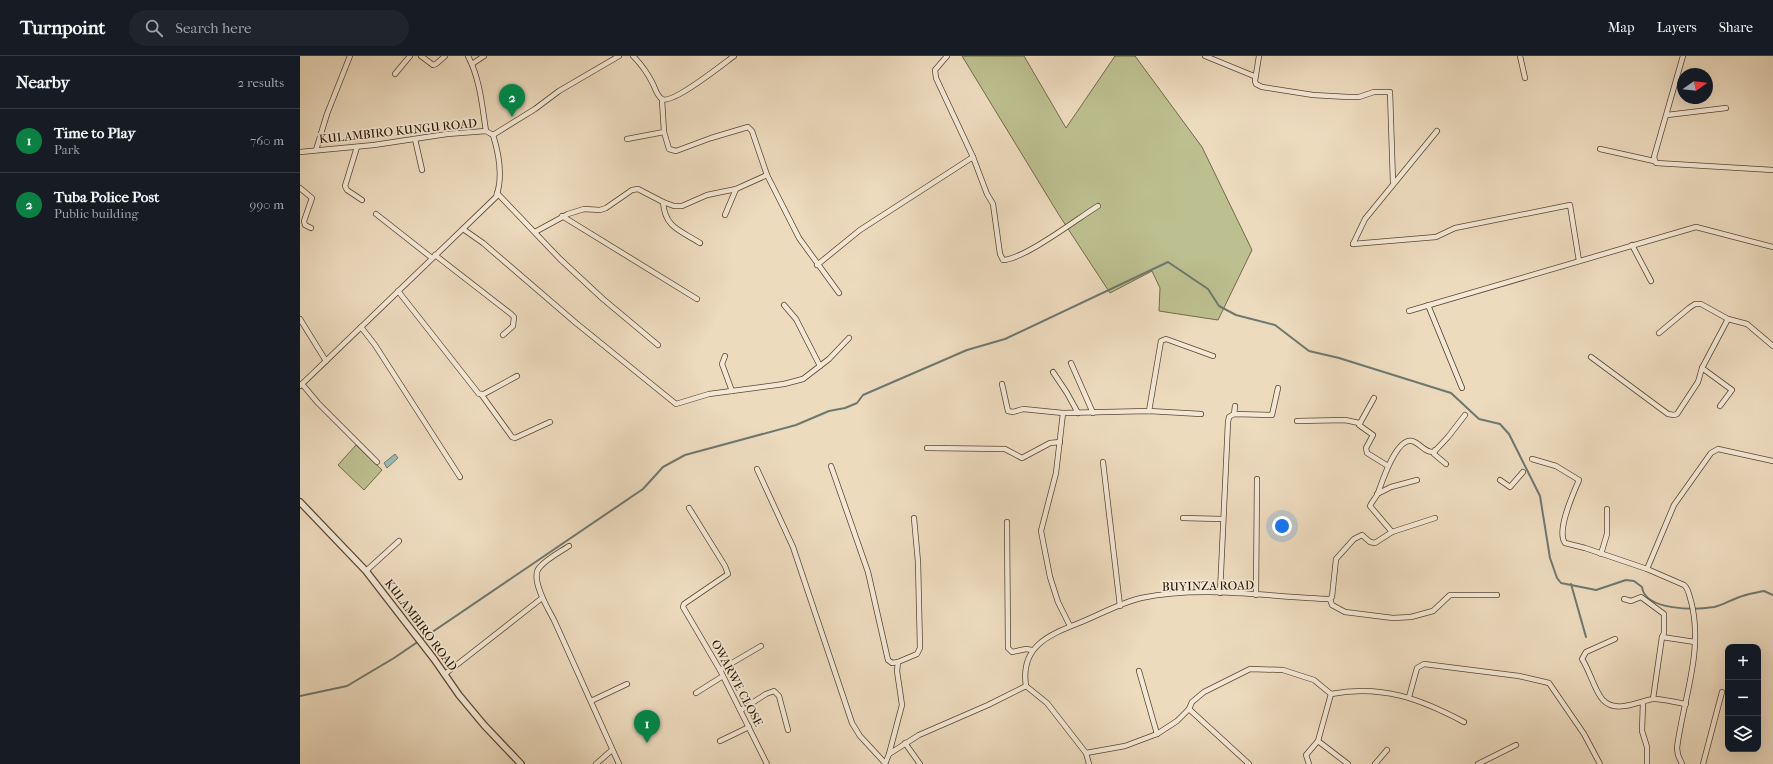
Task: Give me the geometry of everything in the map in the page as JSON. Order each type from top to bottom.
[{"type":"street","points":[[316,150],[327,114],[350,56]]},
{"type":"street","points":[[395,74],[410,56]]},
{"type":"street","points":[[421,56],[433,65],[445,56]]},
{"type":"street","points":[[468,56],[479,86],[486,131]]},
{"type":"street","points":[[472,64],[484,56]]},
{"type":"street","name":"KULAMBIRO KUNGU ROAD","points":[[300,152],[357,147],[447,134],[486,131],[493,135],[535,109],[558,91],[619,56]]},
{"type":"street","points":[[633,56],[662,100],[664,132],[669,149],[676,151],[711,138],[748,128],[752,131],[767,175],[799,238],[817,265],[839,293]]},
{"type":"street","points":[[662,100],[668,101],[681,94],[734,56]]},
{"type":"street","points":[[947,56],[935,70],[936,78],[973,157],[987,194],[993,204],[1000,254],[1003,260],[1010,259],[1036,246],[1098,206]]},
{"type":"street","points":[[1205,56],[1254,76]]},
{"type":"street","points":[[1259,56],[1254,76],[1256,84],[1262,87],[1313,95],[1355,98],[1374,92],[1390,92],[1393,183]]},
{"type":"street","points":[[1520,56],[1526,78]]},
{"type":"street","points":[[1654,161],[1683,56]]},
{"type":"street","points":[[1667,115],[1726,108]]},
{"type":"street","points":[[1437,131],[1365,219],[1353,244],[1436,237],[1456,228],[1570,205],[1579,261]]},
{"type":"street","points":[[627,139],[664,132]]},
{"type":"street","points":[[377,462],[301,385],[492,202],[498,193],[500,184],[499,168],[493,135]]},
{"type":"street","points":[[415,139],[422,170]]},
{"type":"street","points":[[357,147],[345,186],[346,190],[362,200]]},
{"type":"street","points":[[1600,149],[1654,161],[1659,164],[1773,170]]},
{"type":"street","points":[[817,265],[860,230],[973,157]]},
{"type":"street","points":[[535,232],[562,216],[584,209],[600,210],[606,208],[614,204],[629,191],[635,189],[647,192],[663,202],[674,206],[682,206],[707,195],[736,188],[767,175]]},
{"type":"street","points":[[300,188],[312,198],[304,221],[305,225],[311,228]]},
{"type":"street","points":[[725,215],[736,188]]},
{"type":"street","points":[[498,193],[560,259],[603,299],[658,345]]},
{"type":"street","points":[[663,202],[664,213],[668,222],[700,243]]},
{"type":"street","points":[[376,214],[511,314],[514,317],[513,326],[503,335]]},
{"type":"street","points":[[562,216],[697,299]]},
{"type":"street","points":[[1409,311],[1696,227],[1773,247]]},
{"type":"street","points":[[463,229],[483,243],[576,323],[673,403],[682,403],[709,394],[793,383],[803,379],[820,366],[849,338]]},
{"type":"street","points":[[1632,245],[1651,281]]},
{"type":"street","points":[[398,291],[476,391],[481,394],[512,437],[515,438],[550,422]]},
{"type":"street","points":[[1659,333],[1695,304],[1701,304],[1709,307],[1728,319],[1747,324],[1773,346]]},
{"type":"street","points":[[784,305],[796,319],[820,366]]},
{"type":"street","points":[[1428,305],[1462,388]]},
{"type":"street","points":[[300,319],[326,361]]},
{"type":"street","points":[[1591,357],[1668,414],[1674,415],[1681,409],[1698,382],[1702,368],[1728,319]]},
{"type":"street","points":[[361,327],[375,345],[460,477]]},
{"type":"street","points":[[1149,411],[1161,341],[1166,339],[1213,356]]},
{"type":"street","points":[[725,356],[722,364],[732,391]]},
{"type":"street","points":[[1071,363],[1093,413]]},
{"type":"street","points":[[1702,368],[1732,390],[1720,406]]},
{"type":"street","points":[[1053,372],[1074,404],[1078,413]]},
{"type":"street","points":[[481,394],[517,376]]},
{"type":"street","points":[[1002,384],[1008,411],[1013,412],[1023,409],[1063,413],[1149,411],[1201,414]]},
{"type":"street","points":[[1220,593],[1222,519],[1227,426],[1229,417],[1234,414],[1272,415],[1278,388]]},
{"type":"street","points":[[1359,423],[1374,398]]},
{"type":"street","points":[[1071,413],[1074,404]]},
{"type":"street","points":[[1234,414],[1235,406]]},
{"type":"street","points":[[1063,413],[1054,484],[1040,531],[1050,577],[1058,602],[1070,626]]},
{"type":"street","points":[[1446,464],[1434,454],[1465,415]]},
{"type":"street","points":[[1297,420],[1345,420],[1359,423],[1360,427],[1373,435],[1366,448],[1366,452],[1388,466]]},
{"type":"street","points":[[927,448],[1005,449],[1022,458],[1050,443],[1060,442]]},
{"type":"street","points":[[1392,532],[1370,507],[1370,504],[1377,494],[1388,466],[1402,446],[1408,442],[1413,442],[1430,452],[1436,450]]},
{"type":"street","points":[[1647,569],[1674,505],[1711,453],[1718,449],[1773,461]]},
{"type":"street","points":[[1532,459],[1556,466],[1579,480],[1567,507],[1563,540],[1565,544],[1647,569],[1686,586],[1693,608],[1695,642],[1686,704],[1677,748],[1682,764]]},
{"type":"street","points":[[1103,462],[1120,606]]},
{"type":"street","points":[[831,466],[868,572],[888,660],[892,663],[917,654],[920,648],[918,562],[914,518]]},
{"type":"street","points":[[757,469],[793,547],[852,723],[860,736],[885,763],[889,754],[903,702],[898,672],[898,662]]},
{"type":"street","points":[[1500,480],[1510,487],[1522,472]]},
{"type":"street","points":[[1256,595],[1257,479]]},
{"type":"street","points":[[1377,494],[1391,487],[1417,480]]},
{"type":"street","name":"KULAMBIRO ROAD","points":[[300,502],[366,571],[445,674],[459,695],[484,725],[521,764]]},
{"type":"street","name":"OWARWE CLOSE","points":[[689,508],[728,572],[726,575],[684,604],[683,607],[720,670],[767,764]]},
{"type":"street","points":[[1601,554],[1607,534],[1607,510]]},
{"type":"street","points":[[1183,518],[1222,519]]},
{"type":"street","points":[[1435,518],[1392,532],[1375,544],[1370,542],[1362,535],[1358,535],[1337,557],[1332,597],[1330,599],[1332,605],[1345,612],[1394,618],[1427,614],[1436,608],[1448,596],[1497,595]]},
{"type":"street","points":[[1007,522],[1008,648],[1012,652],[1026,649],[1032,650],[1026,660],[1026,686],[1047,703],[1086,753],[1086,763]]},
{"type":"street","points":[[366,571],[399,541]]},
{"type":"street","points":[[569,546],[542,564],[537,569],[536,577],[542,598],[554,620],[619,764]]},
{"type":"street","name":"BUYINZA ROAD","points":[[1032,650],[1051,636],[1070,626],[1146,597],[1187,593],[1220,593],[1330,599]]},
{"type":"street","points":[[1624,599],[1629,601],[1641,597],[1663,612],[1665,620],[1664,633],[1662,637],[1653,699]]},
{"type":"street","points":[[445,674],[542,598]]},
{"type":"street","points":[[1662,637],[1695,642]]},
{"type":"street","points":[[1615,639],[1586,652],[1582,659],[1604,701],[1614,706],[1653,699],[1686,704]]},
{"type":"street","points":[[720,670],[761,646]]},
{"type":"street","points":[[1409,697],[1417,668],[1424,664],[1519,676],[1549,683],[1584,734],[1600,764]]},
{"type":"street","points":[[1086,753],[1125,746],[1157,734],[1177,721],[1189,708],[1192,702],[1204,692],[1246,670],[1255,668],[1284,670],[1319,683],[1332,694]]},
{"type":"street","points":[[1139,671],[1157,734]]},
{"type":"street","points":[[696,693],[723,676]]},
{"type":"street","points":[[591,701],[627,684]]},
{"type":"street","points":[[889,754],[919,735],[988,705],[1026,686]]},
{"type":"street","points":[[1332,694],[1351,690],[1370,690],[1409,697],[1433,706],[1464,722]]},
{"type":"street","points":[[741,710],[766,694],[774,692],[777,693],[788,730]]},
{"type":"street","points":[[1703,764],[1722,692]]},
{"type":"street","points":[[1309,764],[1306,755],[1318,741],[1332,694]]},
{"type":"street","points":[[1643,702],[1642,731],[1647,747],[1647,764]]},
{"type":"street","points":[[1189,708],[1248,764]]},
{"type":"street","points":[[720,741],[749,727]]},
{"type":"street","points":[[1318,741],[1348,764]]},
{"type":"street","points":[[905,743],[920,764]]},
{"type":"street","points":[[1478,764],[1516,745]]},
{"type":"street","points":[[596,764],[612,750]]},
{"type":"street","points":[[1375,764],[1387,750]]},
{"type":"green space","points":[[962,56],[1024,56],[1066,128],[1115,56],[1135,56],[1202,147],[1252,250],[1218,320],[1159,311],[1160,288],[1152,271],[1110,293],[1059,215]]},
{"type":"green space","points":[[356,445],[382,470],[364,490],[338,465]]},
{"type":"water","points":[[395,454],[398,458],[387,468],[384,463]]},
{"type":"waterway","points":[[300,696],[347,686],[394,658],[643,489],[663,467],[685,455],[796,425],[829,411],[845,408],[857,403],[863,395],[967,350],[1005,339],[1168,262],[1208,289],[1219,306],[1236,315],[1275,325],[1309,351],[1339,358],[1451,393],[1479,419],[1500,424],[1509,434],[1540,496],[1550,558],[1557,578],[1561,583],[1596,590],[1626,580],[1634,581],[1642,587],[1645,595],[1652,601],[1661,605],[1696,609],[1714,607],[1743,596],[1764,591],[1773,595]]},
{"type":"waterway","points":[[1571,584],[1586,637]]},
{"type":"place","name":"Tuba Police Post","points":[[512,117]]},
{"type":"place","name":"Time to Play","points":[[647,743]]}]
